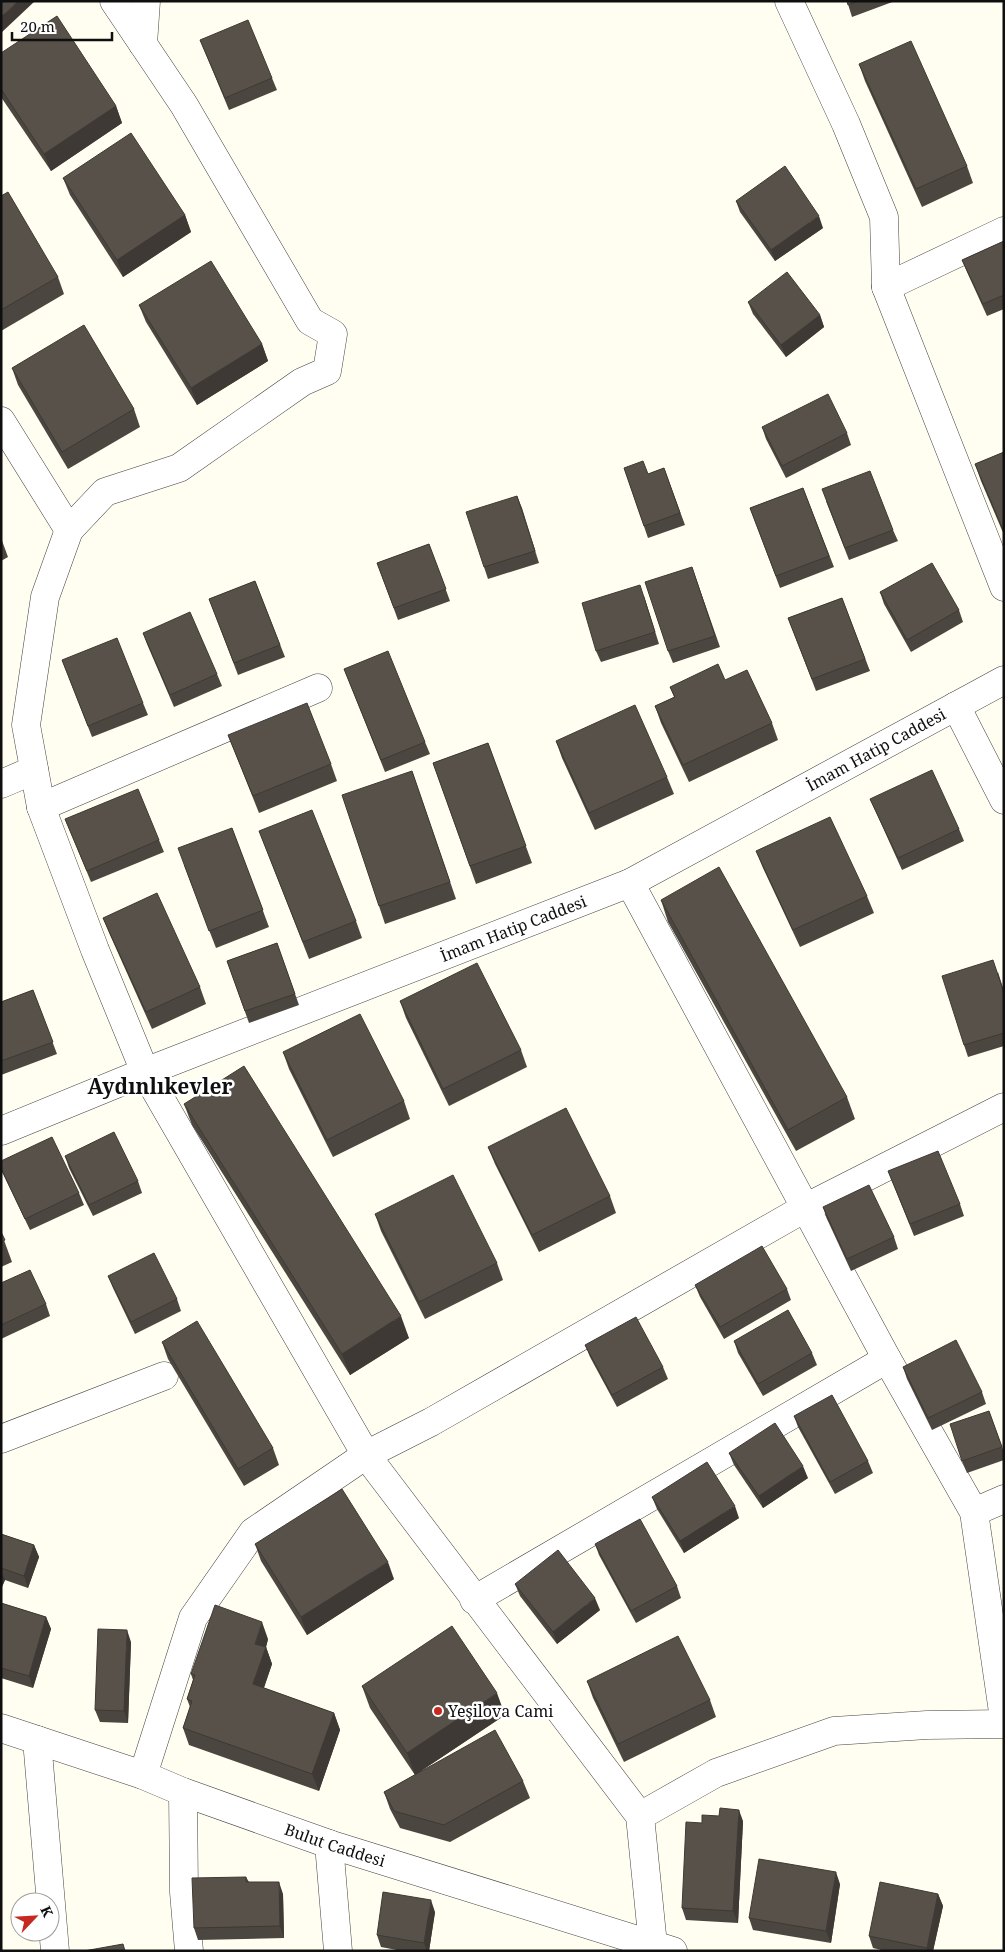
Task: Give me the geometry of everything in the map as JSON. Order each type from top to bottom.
[{"type":"street","points":[[114,1],[184,105],[310,321],[333,334],[327,371],[302,382],[179,468],[105,492],[69,530],[45,597],[26,725],[40,807],[95,950],[145,1072],[366,1455],[474,1600],[640,1816],[663,1948]]},
{"type":"street","points":[[143,44],[146,1]]},
{"type":"street","points":[[789,1],[846,124],[884,217],[886,287],[1004,587]]},
{"type":"street","points":[[886,287],[1004,231]]},
{"type":"street","points":[[1,421],[69,530]]},
{"type":"street","name":"İmam Hatip Caddesi","points":[[1,1131],[145,1072],[630,883],[1004,680]]},
{"type":"street","points":[[40,807],[318,688]]},
{"type":"street","points":[[956,706],[1004,800]]},
{"type":"street","points":[[1,784],[34,770]]},
{"type":"street","points":[[630,883],[887,1359],[974,1512],[1004,1719]]},
{"type":"street","points":[[142,1775],[193,1618],[253,1532],[366,1455],[431,1422],[805,1208],[1004,1107]]},
{"type":"street","points":[[474,1600],[887,1359]]},
{"type":"street","points":[[1,1439],[164,1376]]},
{"type":"street","points":[[974,1512],[1004,1499]]},
{"type":"street","points":[[640,1816],[716,1773],[834,1731],[927,1725],[1004,1724]]},
{"type":"street","name":"Bulut Caddesi","points":[[1,1728],[142,1775],[183,1792],[329,1844],[663,1948]]},
{"type":"street","points":[[37,1740],[55,1951]]},
{"type":"street","points":[[183,1792],[184,1892],[189,1951]]},
{"type":"street","points":[[329,1844],[338,1951]]},
{"type":"building","points":[[1,1],[18,1],[1,17]]},
{"type":"building","points":[[847,1],[858,1],[848,5]]},
{"type":"building","points":[[57,16],[116,106],[44,154],[1,89],[1,53]]},
{"type":"building","points":[[248,20],[272,78],[225,98],[200,40]]},
{"type":"building","points":[[911,41],[967,166],[916,189],[859,64]]},
{"type":"building","points":[[131,133],[185,215],[117,260],[63,178]]},
{"type":"building","points":[[785,166],[819,216],[771,250],[736,201]]},
{"type":"building","points":[[8,192],[58,277],[1,310],[1,196]]},
{"type":"building","points":[[1004,241],[1004,295],[983,304],[962,260]]},
{"type":"building","points":[[211,261],[262,344],[191,388],[139,305]]},
{"type":"building","points":[[787,272],[820,315],[781,345],[748,302]]},
{"type":"building","points":[[84,325],[134,409],[62,452],[12,368]]},
{"type":"building","points":[[828,394],[847,433],[782,466],[762,427]]},
{"type":"building","points":[[1004,452],[1004,532],[975,464]]},
{"type":"building","points":[[643,461],[648,474],[664,468],[680,513],[644,526],[624,468]]},
{"type":"building","points":[[870,471],[893,530],[845,548],[822,489]]},
{"type":"building","points":[[803,488],[829,556],[776,576],[750,508]]},
{"type":"building","points":[[517,496],[535,551],[484,567],[466,512]]},
{"type":"building","points":[[429,544],[446,589],[394,608],[377,563]]},
{"type":"building","points":[[932,563],[959,610],[907,640],[880,592]]},
{"type":"building","points":[[692,567],[715,636],[668,651],[645,582]]},
{"type":"building","points":[[255,581],[280,645],[234,663],[209,599]]},
{"type":"building","points":[[640,585],[655,632],[596,651],[582,603]]},
{"type":"building","points":[[842,598],[865,659],[812,679],[788,618]]},
{"type":"building","points":[[190,612],[217,674],[170,695],[143,633]]},
{"type":"building","points":[[117,638],[143,703],[88,726],[62,660]]},
{"type":"building","points":[[388,651],[425,742],[381,760],[344,669]]},
{"type":"building","points":[[718,664],[725,680],[747,670],[772,723],[683,765],[655,706],[675,697],[670,687]]},
{"type":"building","points":[[307,703],[331,764],[253,796],[228,735]]},
{"type":"building","points":[[635,705],[667,777],[589,813],[556,741]]},
{"type":"building","points":[[488,743],[526,846],[470,866],[433,763]]},
{"type":"building","points":[[932,770],[959,829],[898,858],[870,799]]},
{"type":"building","points":[[412,771],[450,882],[379,906],[342,795]]},
{"type":"building","points":[[138,789],[159,840],[87,871],[65,819]]},
{"type":"building","points":[[312,810],[356,921],[303,942],[259,831]]},
{"type":"building","points":[[830,817],[867,896],[793,930],[756,851]]},
{"type":"building","points":[[232,828],[263,910],[209,931],[178,848]]},
{"type":"building","points":[[719,867],[847,1097],[788,1130],[661,900]]},
{"type":"building","points":[[157,893],[200,987],[146,1012],[103,918]]},
{"type":"building","points":[[277,943],[295,994],[245,1011],[227,961]]},
{"type":"building","points":[[993,960],[1004,993],[1004,1033],[964,1045],[942,976]]},
{"type":"building","points":[[477,963],[521,1050],[443,1089],[400,1001]]},
{"type":"building","points":[[33,990],[53,1042],[1,1061],[1,1002]]},
{"type":"building","points":[[360,1014],[404,1101],[327,1140],[283,1052]]},
{"type":"building","points":[[244,1066],[401,1316],[342,1354],[184,1104]]},
{"type":"building","points":[[566,1108],[610,1196],[532,1235],[488,1147]]},
{"type":"building","points":[[114,1132],[138,1181],[89,1205],[65,1156]]},
{"type":"building","points":[[52,1137],[79,1193],[25,1219],[1,1168],[1,1161]]},
{"type":"building","points":[[938,1151],[960,1204],[910,1224],[888,1171]]},
{"type":"building","points":[[453,1175],[497,1263],[419,1302],[375,1214]]},
{"type":"building","points":[[869,1185],[894,1237],[847,1259],[823,1207]]},
{"type":"building","points":[[1,1232],[5,1240],[1,1242]]},
{"type":"building","points":[[762,1246],[787,1289],[720,1327],[695,1285]]},
{"type":"building","points":[[154,1253],[177,1299],[131,1322],[108,1276]]},
{"type":"building","points":[[30,1270],[46,1304],[1,1325],[1,1283]]},
{"type":"building","points":[[788,1310],[812,1353],[758,1384],[734,1341]]},
{"type":"building","points":[[636,1317],[663,1367],[612,1395],[585,1345]]},
{"type":"building","points":[[197,1321],[273,1448],[238,1469],[162,1342]]},
{"type":"building","points":[[956,1340],[982,1392],[928,1418],[903,1367]]},
{"type":"building","points":[[832,1395],[868,1461],[830,1482],[794,1416]]},
{"type":"building","points":[[989,1411],[1002,1447],[962,1461],[950,1424]]},
{"type":"building","points":[[775,1423],[803,1466],[759,1496],[729,1453]]},
{"type":"building","points":[[707,1462],[735,1506],[680,1541],[652,1497]]},
{"type":"building","points":[[342,1489],[388,1562],[301,1617],[255,1544]]},
{"type":"building","points":[[640,1519],[677,1586],[631,1611],[595,1544]]},
{"type":"building","points":[[1,1534],[34,1545],[24,1576],[1,1568]]},
{"type":"building","points":[[558,1550],[595,1598],[553,1632],[515,1584]]},
{"type":"building","points":[[1,1603],[46,1617],[29,1676],[1,1668]]},
{"type":"building","points":[[215,1605],[262,1622],[255,1644],[266,1647],[253,1684],[334,1713],[312,1774],[183,1728],[192,1701],[187,1699],[195,1675],[191,1674]]},
{"type":"building","name":"Yeşilova Cami","points":[[452,1626],[497,1693],[407,1753],[362,1686]]},
{"type":"building","points":[[98,1629],[127,1630],[124,1711],[95,1710]]},
{"type":"building","points":[[678,1636],[710,1700],[618,1744],[587,1681]]},
{"type":"building","points":[[495,1730],[523,1781],[444,1825],[394,1811],[384,1792]]},
{"type":"building","points":[[720,1808],[739,1810],[733,1911],[682,1908],[686,1822],[702,1823],[702,1815],[719,1816]]},
{"type":"building","points":[[759,1859],[836,1872],[826,1931],[749,1918]]},
{"type":"building","points":[[246,1877],[246,1882],[279,1882],[280,1926],[194,1928],[192,1878]]},
{"type":"building","points":[[880,1882],[938,1894],[927,1948],[869,1936]]},
{"type":"building","points":[[383,1892],[431,1900],[424,1943],[377,1935]]},
{"type":"building","points":[[123,1944],[125,1951],[84,1951]]},
{"type":"place","name":"Yeşilova Cami","points":[[438,1711]]},
{"type":"district","name":"Aydınlıkevler","points":[[160,1087]]}]
